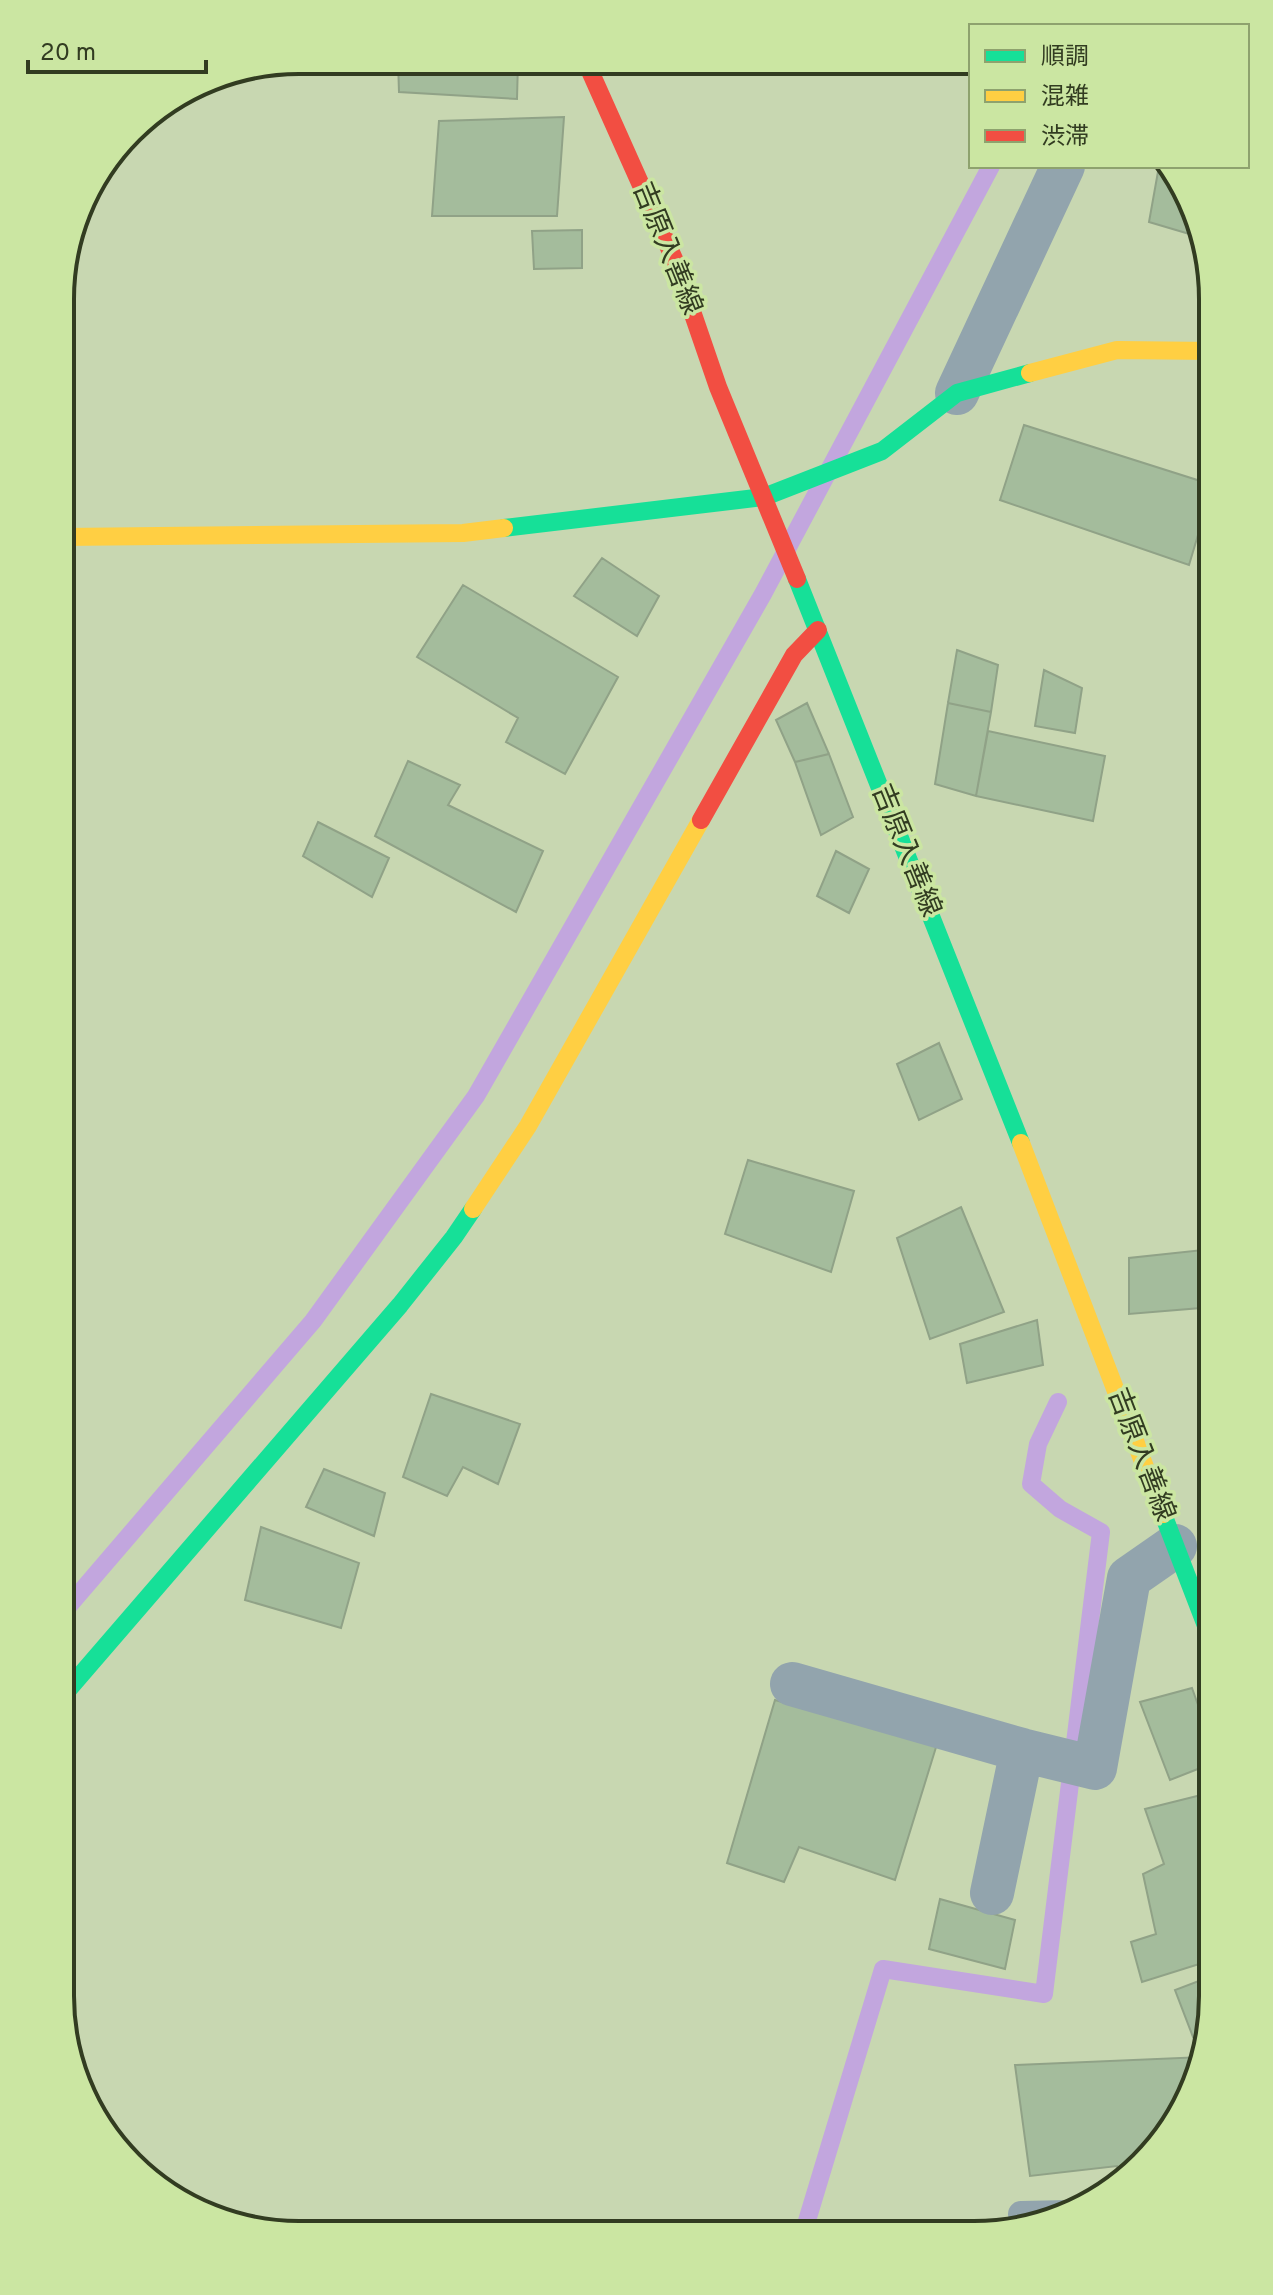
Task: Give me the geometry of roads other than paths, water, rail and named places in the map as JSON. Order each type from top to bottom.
[{"type":"street","name":"吉原入善線","points":[[591,74],[674,259],[718,387],[998,1083],[1199,1608]]},
{"type":"street","points":[[957,393],[1062,168]]},
{"type":"street","points":[[74,537],[463,533],[764,497],[882,451],[957,393],[1117,350],[1199,351]]},
{"type":"street","points":[[74,1683],[369,1342],[454,1237],[528,1126],[794,655],[818,630]]},
{"type":"street","points":[[792,1684],[1095,1768],[1129,1578],[1175,1546]]},
{"type":"street","points":[[992,1893],[1022,1750]]},
{"type":"lane","points":[[1021,2214],[1028,2214]]},
{"type":"waterway","points":[[74,1600],[313,1321],[476,1096],[763,594],[990,168]]},
{"type":"waterway","points":[[807,2221],[883,1969],[1044,1994],[1101,1532],[1060,1509],[1031,1484],[1038,1444],[1058,1402]]}]
